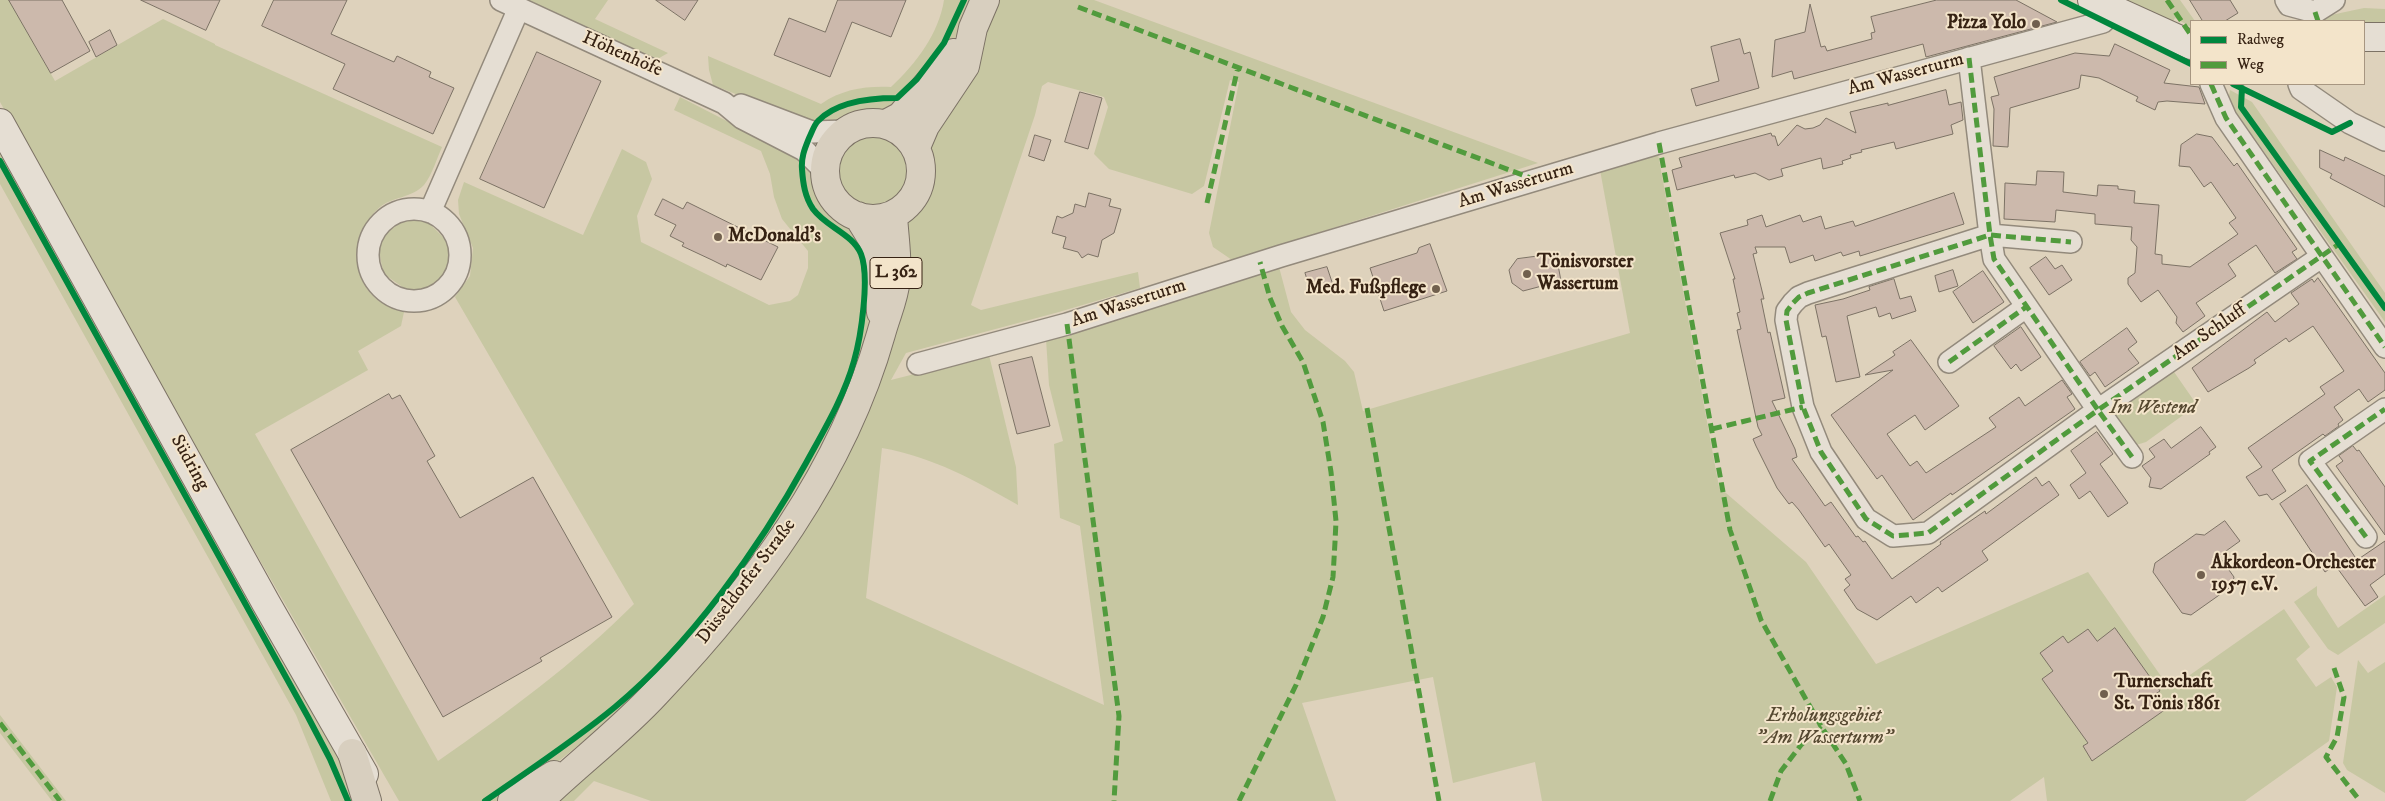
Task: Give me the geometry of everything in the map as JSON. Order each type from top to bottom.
[{"type":"main road","points":[[916,147],[925,126],[965,66],[973,28],[985,0]]},
{"type":"main road","points":[[2103,5],[2190,45]]},
{"type":"main road","points":[[886,124],[901,116],[943,69],[973,28]]},
{"type":"main road","points":[[2365,37],[2385,37]]},
{"type":"main road","name":"Südring","points":[[0,122],[380,801]]},
{"type":"main road","points":[[866,123],[886,124],[908,137],[916,147],[921,162],[921,178],[916,193],[906,206],[893,215],[882,218],[858,216],[845,210],[834,199],[827,185],[825,171],[831,148],[835,141],[846,131],[866,123]]},
{"type":"main road","name":"Düsseldorfer Straße","points":[[539,801],[656,694],[726,616],[780,543],[826,466],[853,412],[872,364],[882,329],[892,307],[896,278],[893,215]]},
{"type":"main road","name":"Düsseldorfer Straße","points":[[858,216],[874,242],[882,329]]},
{"type":"main road","name":"Düsseldorfer Straße","points":[[512,801],[593,751]]},
{"type":"main road","points":[[352,753],[367,801]]},
{"type":"street","points":[[2286,0],[2289,5],[2315,12],[2334,0]]},
{"type":"street","name":"Höhenhöfe","points":[[430,212],[510,4],[724,103],[742,118],[804,150],[825,171]]},
{"type":"street","name":"Am Wasserturm","points":[[918,364],[1067,324],[1281,256],[1659,143],[2103,22],[2103,5]]},
{"type":"street","points":[[1969,58],[1994,259],[2132,457]]},
{"type":"street","points":[[2212,85],[2226,118],[2385,347]]},
{"type":"street","points":[[2299,85],[2301,90],[2350,123],[2385,140]]},
{"type":"street","name":"Höhenhöfe","points":[[724,103],[747,106],[812,132],[846,131]]},
{"type":"street","points":[[415,209],[430,212],[443,219],[453,231],[459,245],[460,261],[455,275],[446,288],[434,296],[419,301],[404,300],[390,294],[379,284],[371,272],[368,257],[373,235],[387,218],[400,211],[415,209]]},
{"type":"street","points":[[2070,242],[1990,236],[1808,292],[1799,296],[1787,311],[1786,331],[1804,407],[1820,452],[1866,519],[1893,536],[1928,533],[2098,410]]},
{"type":"street","name":"Am Schluff","points":[[2098,410],[2321,257]]},
{"type":"street","points":[[1949,362],[2026,307]]},
{"type":"street","points":[[2366,537],[2310,461],[2385,409]]},
{"type":"green space","points":[[0,0],[9,0],[55,81],[163,19],[215,45],[442,147],[424,185],[414,193],[390,201],[380,207],[370,217],[363,229],[359,242],[357,256],[363,283],[371,294],[382,303],[404,312],[401,326],[358,351],[368,370],[255,434],[438,761],[489,725],[564,667],[634,604],[455,297],[470,276],[473,248],[459,214],[458,200],[464,182],[583,235],[622,149],[646,162],[652,179],[637,216],[641,242],[769,305],[790,301],[798,295],[808,268],[808,251],[782,219],[774,197],[770,174],[761,151],[674,110],[680,97],[799,158],[798,162],[807,161],[824,200],[833,210],[859,230],[871,304],[869,330],[850,394],[810,470],[740,586],[624,709],[550,768],[501,801],[399,801],[206,467],[0,102]]},
{"type":"green space","points":[[522,0],[608,0],[595,19],[668,53],[654,61]]},
{"type":"green space","points":[[944,0],[972,0],[959,32],[924,84],[881,115],[854,116],[841,123],[806,122],[713,85],[708,56],[821,104],[838,95],[854,90],[872,87],[891,87],[909,68],[932,36]]},
{"type":"green space","name":"Erholungsgebiet \"Am Wasserturm\"","points":[[998,0],[1094,0],[1538,163],[1232,260],[1213,247],[1209,233],[1239,82],[1230,80],[1204,186],[1192,194],[1109,169],[1094,154],[1108,107],[1104,97],[1048,82],[1042,86],[1035,115],[971,305],[981,310],[1138,272],[1140,288],[906,353],[891,380],[989,355],[1016,467],[1018,505],[969,478],[936,463],[882,448],[866,598],[1104,705],[1080,526],[1060,518],[1054,444],[1063,441],[1049,385],[1046,339],[1279,267],[1291,312],[1305,330],[1345,361],[1354,372],[1363,411],[1630,333],[1600,170],[1658,154],[1719,487],[1806,562],[1876,664],[2088,572],[2170,689],[2284,609],[2310,647],[2296,659],[2316,687],[2331,677],[2337,687],[2329,741],[2245,801],[2047,801],[2044,777],[2010,801],[1542,801],[1535,762],[1453,783],[1433,677],[1302,703],[1336,801],[651,801],[594,781],[574,801],[553,801],[802,534],[902,225],[926,182],[928,173],[925,149],[984,38]]},
{"type":"green space","points":[[2109,0],[2180,0],[2194,20],[2190,20],[2190,26],[2175,18],[2172,23]]},
{"type":"green space","points":[[2364,8],[2385,9],[2385,26],[2365,28],[2365,20],[2322,20],[2331,15]]},
{"type":"green space","points":[[2230,90],[2252,102],[2385,293],[2385,322],[2228,101]]},
{"type":"green space","points":[[872,133],[886,136],[898,144],[906,156],[909,170],[906,184],[898,196],[886,204],[872,207],[858,204],[846,196],[838,184],[835,170],[838,156],[846,144],[858,136]]},
{"type":"green space","points":[[0,143],[329,738],[357,801],[331,801],[296,715],[0,184]]},
{"type":"green space","points":[[403,220],[427,221],[448,242],[449,266],[434,286],[408,291],[384,274],[380,255],[381,242],[388,232]]},
{"type":"green space","name":"Im Westend","points":[[2172,369],[2197,405],[2146,442],[2136,445],[2114,415],[2119,406]]},
{"type":"green space","points":[[2317,586],[2317,595],[2338,628],[2385,595],[2385,623],[2338,655],[2328,649],[2294,602]]},
{"type":"green space","points":[[2358,660],[2368,673],[2385,662],[2385,793],[2347,770],[2343,763]]},
{"type":"green space","points":[[0,715],[66,801],[52,801],[0,733]]},
{"type":"building","points":[[9,0],[62,0],[90,51],[51,73]]},
{"type":"building","points":[[141,0],[220,0],[206,30]]},
{"type":"building","points":[[274,0],[347,0],[331,34],[394,62],[397,56],[431,72],[429,77],[454,88],[433,134],[333,89],[345,64],[262,26]]},
{"type":"building","points":[[656,0],[698,0],[685,20]]},
{"type":"building","points":[[838,0],[906,0],[891,37],[852,22],[830,77],[774,55],[789,18],[825,32]]},
{"type":"building","points":[[1937,0],[2016,0],[2057,22],[1926,57],[1923,44],[1794,79],[1792,71],[1772,77],[1775,40],[1805,32],[1810,4],[1821,47],[1825,46],[1827,51],[1872,39],[1871,33],[1875,32],[1871,17]]},
{"type":"building","points":[[2190,0],[2230,0],[2238,13],[2227,20],[2202,20]]},
{"type":"building","points":[[110,30],[117,45],[96,57],[89,42]]},
{"type":"building","points":[[1740,39],[1744,54],[1750,52],[1759,88],[1696,106],[1691,89],[1719,81],[1711,47]]},
{"type":"building","points":[[2115,44],[2170,70],[2164,83],[2199,87],[2205,104],[2158,102],[2155,110],[2136,101],[2138,97],[2099,78],[2081,75],[2079,88],[2010,108],[2008,147],[1993,146],[1994,109],[1991,97],[1999,95],[1994,77],[2075,53],[2109,56]]},
{"type":"building","points":[[537,52],[601,81],[544,208],[480,179]]},
{"type":"building","points":[[1946,90],[1949,105],[1961,102],[1963,120],[1951,125],[1953,134],[1896,149],[1894,142],[1861,150],[1862,152],[1850,155],[1851,158],[1842,161],[1843,164],[1823,169],[1821,158],[1781,169],[1783,176],[1769,180],[1755,173],[1735,178],[1734,175],[1677,190],[1672,170],[1682,167],[1679,158],[1771,133],[1772,136],[1775,136],[1778,146],[1797,125],[1805,129],[1813,128],[1820,125],[1826,118],[1856,133],[1850,112],[1888,103],[1888,105]]},
{"type":"building","points":[[1080,92],[1102,98],[1088,149],[1065,142]]},
{"type":"building","points":[[2197,134],[2212,137],[2234,166],[2237,163],[2297,249],[2292,252],[2297,259],[2275,273],[2256,245],[2228,264],[2236,276],[2196,303],[2205,316],[2183,332],[2176,323],[2177,317],[2158,290],[2141,302],[2128,284],[2128,278],[2135,273],[2137,247],[2131,240],[2132,227],[2095,224],[2095,214],[2056,210],[2055,222],[2004,219],[2005,183],[2036,185],[2037,171],[2064,172],[2063,192],[2097,196],[2098,185],[2118,186],[2118,189],[2135,191],[2134,203],[2159,205],[2155,254],[2162,255],[2162,264],[2190,267],[2238,234],[2229,223],[2236,218],[2211,182],[2204,187],[2190,167],[2179,166],[2181,145]]},
{"type":"building","points":[[1035,135],[1051,140],[1044,161],[1029,156]]},
{"type":"building","points":[[2320,150],[2344,161],[2345,157],[2385,176],[2385,207],[2330,178],[2332,174],[2320,168]]},
{"type":"building","points":[[1089,193],[1111,199],[1109,206],[1121,209],[1114,233],[1102,240],[1098,257],[1088,254],[1082,258],[1078,252],[1063,248],[1066,237],[1052,233],[1057,216],[1062,218],[1073,213],[1075,204],[1085,207]]},
{"type":"building","points":[[1954,193],[1964,224],[1860,256],[1859,251],[1843,256],[1841,252],[1815,261],[1813,255],[1790,263],[1785,247],[1755,247],[1757,253],[1753,254],[1764,299],[1761,299],[1768,333],[1770,332],[1785,398],[1772,401],[1795,449],[1797,457],[1792,459],[1825,506],[1831,502],[1856,537],[1858,536],[1863,542],[1865,541],[1892,579],[1941,544],[1940,542],[1947,537],[1985,511],[1986,514],[2036,477],[2042,486],[2049,481],[2059,495],[1982,551],[1988,560],[1942,592],[1938,587],[1916,603],[1911,596],[1877,620],[1857,609],[1844,590],[1850,585],[1845,579],[1851,575],[1829,544],[1825,547],[1799,510],[1792,502],[1789,504],[1777,488],[1753,439],[1762,435],[1758,427],[1737,330],[1741,329],[1737,313],[1740,312],[1733,279],[1735,279],[1720,233],[1748,225],[1747,220],[1762,215],[1766,227],[1800,215],[1803,222],[1821,216],[1825,229],[1853,221],[1855,226]]},
{"type":"building","points":[[663,199],[683,209],[687,202],[778,247],[761,280],[727,264],[726,267],[682,246],[684,243],[670,236],[676,225],[655,215]]},
{"type":"building","points":[[1430,244],[1447,291],[1384,311],[1370,268],[1417,253],[1419,248]]},
{"type":"building","name":"Tönisvorster Wassertum","points":[[1556,254],[1561,281],[1523,291],[1512,283],[1509,270],[1517,259]]},
{"type":"building","points":[[2046,257],[2055,269],[2062,265],[2072,280],[2049,295],[2030,268]]},
{"type":"building","points":[[1327,267],[1333,285],[1311,292],[1305,273]]},
{"type":"building","points":[[1953,270],[1958,286],[1939,292],[1935,276]]},
{"type":"building","points":[[1983,271],[2004,302],[1973,323],[1953,292]]},
{"type":"building","points":[[2318,278],[2385,373],[2385,390],[2368,402],[2359,389],[2334,407],[2343,420],[2338,424],[2339,426],[2325,436],[2323,434],[2272,470],[2286,491],[2272,500],[2267,494],[2259,496],[2246,477],[2262,467],[2248,448],[2325,394],[2320,387],[2344,371],[2313,326],[2289,342],[2286,338],[2254,360],[2256,363],[2249,368],[2208,392],[2192,368],[2267,312],[2275,322],[2299,304],[2291,293],[2312,279],[2314,282]]},
{"type":"building","points":[[1894,279],[1900,299],[1911,296],[1916,311],[1892,319],[1890,313],[1879,317],[1876,307],[1847,316],[1860,377],[1836,382],[1826,336],[1822,337],[1815,305],[1843,299],[1870,290],[1869,287]]},
{"type":"building","points":[[2021,327],[2041,357],[2021,371],[2016,364],[2011,369],[1994,346]]},
{"type":"building","points":[[2127,328],[2137,342],[2128,349],[2139,363],[2105,387],[2095,372],[2090,376],[2080,362]]},
{"type":"building","points":[[1911,340],[1959,406],[1925,430],[1915,415],[1887,434],[1910,466],[1917,461],[1926,473],[1996,427],[1989,418],[2019,397],[2025,406],[2062,380],[2072,394],[2067,397],[2075,409],[1913,520],[1882,475],[1877,479],[1831,415],[1893,370],[1865,375],[1895,355],[1893,352]]},
{"type":"building","points":[[1032,357],[1050,426],[1017,434],[999,365]]},
{"type":"building","points":[[389,394],[392,399],[400,395],[435,456],[427,461],[460,518],[533,477],[612,617],[540,658],[542,661],[443,717],[291,450]]},
{"type":"building","points":[[2201,427],[2216,447],[2209,452],[2210,454],[2161,489],[2149,487],[2151,478],[2142,466],[2155,457],[2149,449],[2164,439],[2171,448]]},
{"type":"building","points":[[2097,432],[2113,454],[2100,464],[2128,503],[2108,517],[2090,491],[2079,499],[2070,485],[2086,473],[2071,451]]},
{"type":"building","points":[[2353,446],[2357,451],[2359,450],[2385,487],[2385,535],[2336,466],[2343,461],[2339,456]]},
{"type":"building","points":[[2307,485],[2357,560],[2385,541],[2385,574],[2370,585],[2378,597],[2365,606],[2335,565],[2325,572],[2280,504]]},
{"type":"building","points":[[2225,521],[2240,541],[2219,556],[2234,577],[2232,586],[2191,615],[2182,613],[2153,572],[2155,563],[2196,534],[2204,535]]},
{"type":"building","points":[[2115,628],[2160,691],[2154,695],[2166,709],[2092,761],[2083,746],[2088,743],[2042,679],[2053,671],[2040,653],[2063,636],[2068,643],[2088,629],[2097,641]]},
{"type":"marked path","points":[[2167,0],[2190,34]]},
{"type":"marked path","points":[[1078,7],[1536,180]]},
{"type":"marked path","points":[[2315,12],[2318,20]]},
{"type":"marked path","points":[[1969,58],[1990,235],[1994,259],[2098,410],[1928,533],[1893,536],[1866,519],[1821,452],[1803,407],[1786,320],[1787,311],[1799,297],[1808,293],[1990,235],[2071,242]]},
{"type":"marked path","points":[[1207,203],[1238,67]]},
{"type":"marked path","points":[[2211,85],[2226,118],[2385,347]]},
{"type":"marked path","points":[[1659,143],[1730,530],[1761,620],[1821,726],[1846,764],[1860,801]]},
{"type":"marked path","points":[[2132,457],[2098,410],[2339,244]]},
{"type":"marked path","points":[[1239,801],[1296,685],[1323,617],[1333,577],[1336,521],[1323,422],[1303,362],[1282,326],[1270,298],[1260,262]]},
{"type":"marked path","points":[[1949,362],[2026,307]]},
{"type":"marked path","points":[[1067,324],[1119,716],[1114,801]]},
{"type":"marked path","points":[[1712,429],[1803,407]]},
{"type":"marked path","points":[[1367,408],[1439,801]]},
{"type":"marked path","points":[[2366,537],[2310,461],[2385,409]]},
{"type":"marked path","points":[[2334,668],[2344,697],[2337,737],[2326,757],[2360,801]]},
{"type":"marked path","points":[[0,723],[60,801]]},
{"type":"marked path","points":[[1770,801],[1781,771],[1801,745],[1821,726]]},
{"type":"cycle path","points":[[485,801],[551,756],[615,707],[670,655],[721,594],[788,495],[833,413],[850,374],[859,337],[865,292],[864,264],[857,247],[846,236],[818,215],[808,200],[802,169],[805,149],[817,123],[826,114],[835,109],[866,100],[897,98],[917,79],[944,43],[964,0]]},
{"type":"cycle path","points":[[2061,0],[2190,64]]},
{"type":"cycle path","points":[[2235,85],[2332,132],[2350,123]]},
{"type":"cycle path","points":[[2242,88],[2241,107],[2385,308]]},
{"type":"cycle path","points":[[0,161],[308,717],[330,759],[348,801]]},
{"type":"place","name":"Pizza Yolo","points":[[2036,24]]},
{"type":"place","name":"McDonald's","points":[[718,237]]},
{"type":"place","name":"Tönisvorster Wassertum","points":[[1527,274]]},
{"type":"place","name":"Med. Fußpflege","points":[[1436,289]]},
{"type":"place","name":"Akkordeon-Orchester 1957 e.V.","points":[[2201,575]]},
{"type":"place","name":"Turnerschaft St. Tönis 1861","points":[[2104,694]]}]
